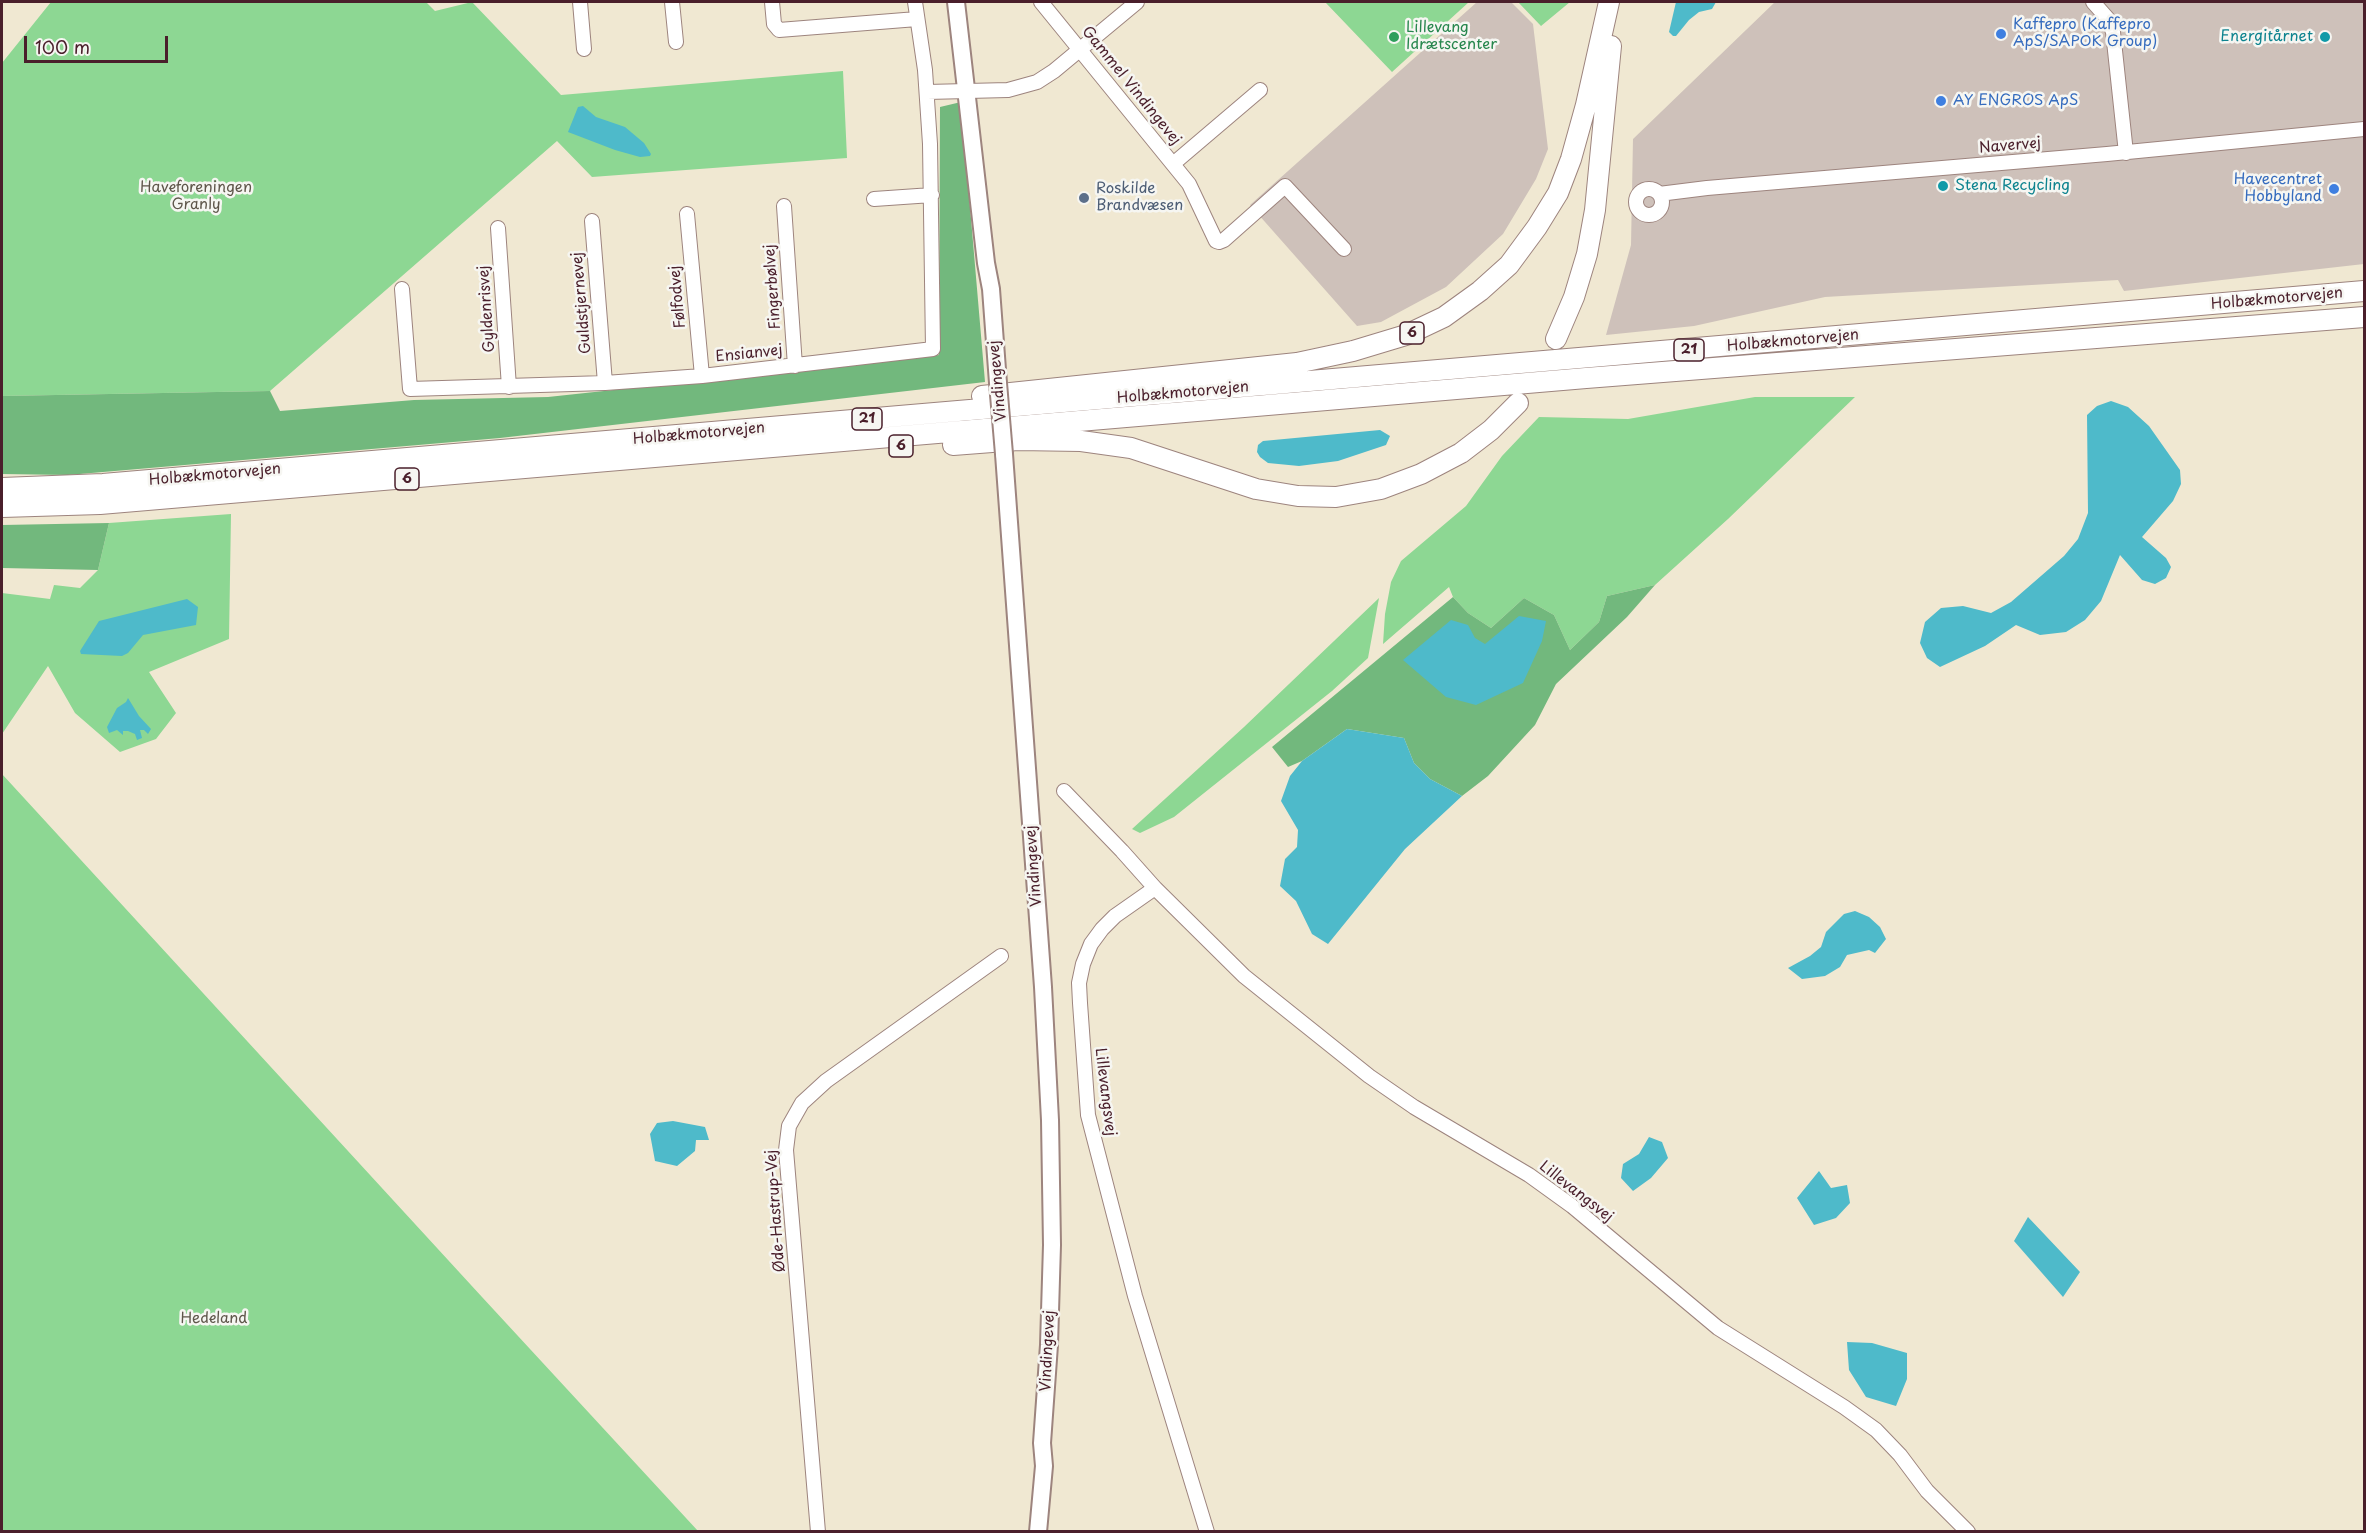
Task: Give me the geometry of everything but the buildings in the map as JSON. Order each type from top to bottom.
[{"type":"highway","name":"6","points":[[748,429],[835,413],[1297,363],[1353,351],[1406,335],[1444,317],[1480,291],[1509,265],[1558,193],[1572,159],[1608,2]]},
{"type":"highway","points":[[1556,339],[1574,297],[1589,243],[1595,210],[1608,62],[1619,2]]},
{"type":"highway","name":"Holbækmotorvejen","points":[[2,488],[103,484],[2364,291]]},
{"type":"highway","name":"Holbækmotorvejen","points":[[2,507],[100,504],[1586,378],[2364,317]]},
{"type":"highway","name":"6","points":[[812,444],[906,447],[1018,440],[1081,441],[1131,448],[1256,489],[1298,496],[1336,497],[1381,489],[1421,474],[1461,453],[1491,430],[1518,403]]},
{"type":"main road","name":"Vindingevej","points":[[956,2],[973,92]]},
{"type":"main road","name":"Vindingevej","points":[[967,2],[973,92],[992,263],[991,289],[1043,987],[1050,1120],[1052,1245],[1049,1345],[1042,1443],[1044,1466],[1038,1532]]},
{"type":"main road","name":"Vindingevej","points":[[1027,1532],[1036,1466],[1042,1443]]},
{"type":"street","points":[[580,2],[584,49]]},
{"type":"street","points":[[672,2],[676,42]]},
{"type":"street","points":[[772,2],[774,24],[779,30],[917,19]]},
{"type":"street","name":"Ensianvej","points":[[402,289],[410,389],[605,383],[702,376],[933,349],[932,195],[927,92],[915,2]]},
{"type":"street","name":"Gammel Vindingevej","points":[[1041,2],[1192,189],[1214,238],[1219,242],[1285,186],[1344,249]]},
{"type":"street","points":[[927,92],[1008,90],[1037,82],[1054,71],[1137,2]]},
{"type":"street","points":[[2093,2],[2108,19],[2113,32],[2126,153]]},
{"type":"street","name":"Gammel Vindingevej","points":[[1173,164],[1260,90]]},
{"type":"street","name":"Navervej","points":[[1659,194],[2126,153],[2364,129]]},
{"type":"street","points":[[873,199],[932,195]]},
{"type":"street","name":"Fingerbølvej","points":[[784,206],[795,366]]},
{"type":"street","name":"Følfodvej","points":[[687,214],[702,376]]},
{"type":"street","name":"Guldstjernevej","points":[[592,221],[605,383]]},
{"type":"street","name":"Gyldenrisvej","points":[[498,228],[509,387]]},
{"type":"street","name":"Lillevangsvej","points":[[1064,791],[1155,888],[1244,976],[1360,1069],[1414,1107],[1529,1175],[1572,1206],[1718,1328],[1844,1407],[1876,1430],[1900,1455],[1927,1491],[1968,1532]]},
{"type":"street","name":"Lillevangsvej","points":[[1155,888],[1115,916],[1091,944],[1083,964],[1080,983],[1083,1056],[1092,1132],[1135,1296],[1207,1532]]},
{"type":"street","name":"Øde-Hastrup-Vej","points":[[818,1532],[786,1150],[789,1126],[802,1103],[826,1081],[1001,956]]},
{"type":"shaded area","points":[[1477,2],[1511,2],[1533,24],[1548,149],[1536,179],[1503,234],[1446,287],[1381,322],[1357,326],[1250,205]]},
{"type":"shaded area","points":[[1775,2],[2364,2],[2364,264],[2124,291],[2118,280],[1825,297],[1694,326],[1606,335],[1631,245],[1633,139]]},
{"type":"green space","name":"Haveforeningen Granly","points":[[51,2],[426,2],[435,11],[472,2],[561,95],[843,71],[847,158],[592,177],[557,141],[270,391],[2,396],[2,63]]},
{"type":"green space","name":"Lillevang Idrætscenter","points":[[1325,2],[1469,2],[1392,72]]},
{"type":"green space","name":"Lillevang Idrætscenter","points":[[1518,2],[1570,2],[1541,26]]},
{"type":"green space","points":[[961,102],[985,382],[500,438],[68,475],[2,474],[2,396],[270,391],[280,411],[414,400],[548,397],[939,355],[940,107]]},
{"type":"green space","points":[[1755,397],[1855,397],[1728,519],[1655,585],[1607,596],[1599,622],[1570,650],[1554,615],[1524,598],[1491,628],[1468,613],[1453,597],[1449,587],[1383,644],[1385,614],[1391,582],[1401,561],[1466,506],[1502,456],[1539,417],[1628,419]]},
{"type":"green space","points":[[231,514],[229,639],[149,672],[176,713],[156,739],[120,752],[75,713],[48,666],[2,734],[2,593],[50,599],[54,585],[80,588],[98,570],[109,523]]},
{"type":"green space","points":[[109,523],[98,570],[2,568],[2,525]]},
{"type":"green space","points":[[1655,585],[1627,617],[1556,684],[1535,725],[1488,776],[1462,796],[1430,779],[1414,763],[1404,738],[1347,729],[1302,761],[1288,767],[1272,747],[1453,597],[1468,613],[1491,628],[1524,598],[1554,615],[1570,650],[1599,622],[1607,596]]},
{"type":"green space","points":[[1379,598],[1368,658],[1332,691],[1174,817],[1140,833],[1132,829],[1244,727]]},
{"type":"green space","name":"Hedeland","points":[[2,774],[482,1297],[698,1531],[2,1531]]},
{"type":"water","points":[[1676,2],[1716,2],[1712,9],[1699,12],[1676,36],[1673,36],[1669,32]]},
{"type":"water","points":[[583,106],[596,117],[625,127],[644,143],[650,156],[640,157],[615,150],[568,132],[578,107]]},
{"type":"water","points":[[2111,401],[2128,407],[2149,426],[2180,470],[2181,484],[2173,501],[2142,537],[2166,558],[2171,567],[2166,578],[2155,584],[2142,580],[2120,555],[2101,601],[2085,620],[2066,632],[2040,635],[2016,625],[1985,646],[1940,667],[1927,658],[1920,643],[1925,622],[1941,608],[1963,606],[1991,613],[2011,602],[2064,556],[2078,539],[2088,513],[2087,415],[2097,406]]},
{"type":"water","points":[[1380,430],[1390,436],[1386,445],[1338,461],[1299,466],[1268,463],[1257,452],[1258,445],[1263,441]]},
{"type":"water","points":[[187,599],[198,607],[196,625],[143,635],[128,653],[122,656],[81,654],[80,651],[99,621]]},
{"type":"water","points":[[1519,616],[1546,621],[1542,641],[1523,683],[1476,705],[1446,697],[1403,660],[1451,620],[1468,625],[1475,638],[1485,644]]},
{"type":"water","points":[[128,698],[139,716],[151,729],[148,734],[140,730],[142,738],[137,740],[135,734],[128,731],[123,731],[123,735],[117,730],[109,733],[107,727],[117,708]]},
{"type":"water","points":[[1347,729],[1404,738],[1414,763],[1430,779],[1462,796],[1405,849],[1328,944],[1312,934],[1296,901],[1280,886],[1285,859],[1297,847],[1298,830],[1281,801],[1290,776],[1302,761]]},
{"type":"water","points":[[1855,911],[1869,917],[1880,927],[1886,939],[1875,953],[1869,950],[1847,955],[1840,967],[1825,976],[1802,979],[1788,968],[1821,947],[1826,932],[1844,914]]},
{"type":"water","points":[[673,1121],[705,1127],[709,1140],[696,1140],[695,1151],[677,1166],[655,1161],[650,1134],[657,1123]]},
{"type":"water","points":[[1649,1137],[1662,1142],[1668,1158],[1651,1178],[1633,1191],[1621,1178],[1623,1164],[1639,1154]]},
{"type":"water","points":[[1819,1171],[1831,1188],[1847,1185],[1850,1203],[1836,1218],[1814,1225],[1797,1198]]},
{"type":"water","points":[[2028,1217],[2080,1272],[2063,1297],[2014,1241]]},
{"type":"water","points":[[1847,1342],[1872,1343],[1907,1353],[1907,1379],[1896,1406],[1866,1397],[1849,1370]]},
{"type":"place","name":"Kaffepro (Kaffepro ApS/SAPOK Group)","points":[[2001,34]]},
{"type":"place","name":"Lillevang Idrætscenter","points":[[1394,37]]},
{"type":"place","name":"Energitårnet","points":[[2325,37]]},
{"type":"place","name":"AY ENGROS ApS","points":[[1941,101]]},
{"type":"place","name":"Stena Recycling","points":[[1943,186]]},
{"type":"place","name":"Havecentret Hobbyland","points":[[2334,189]]},
{"type":"place","name":"Roskilde Brandvæsen","points":[[1084,198]]}]
